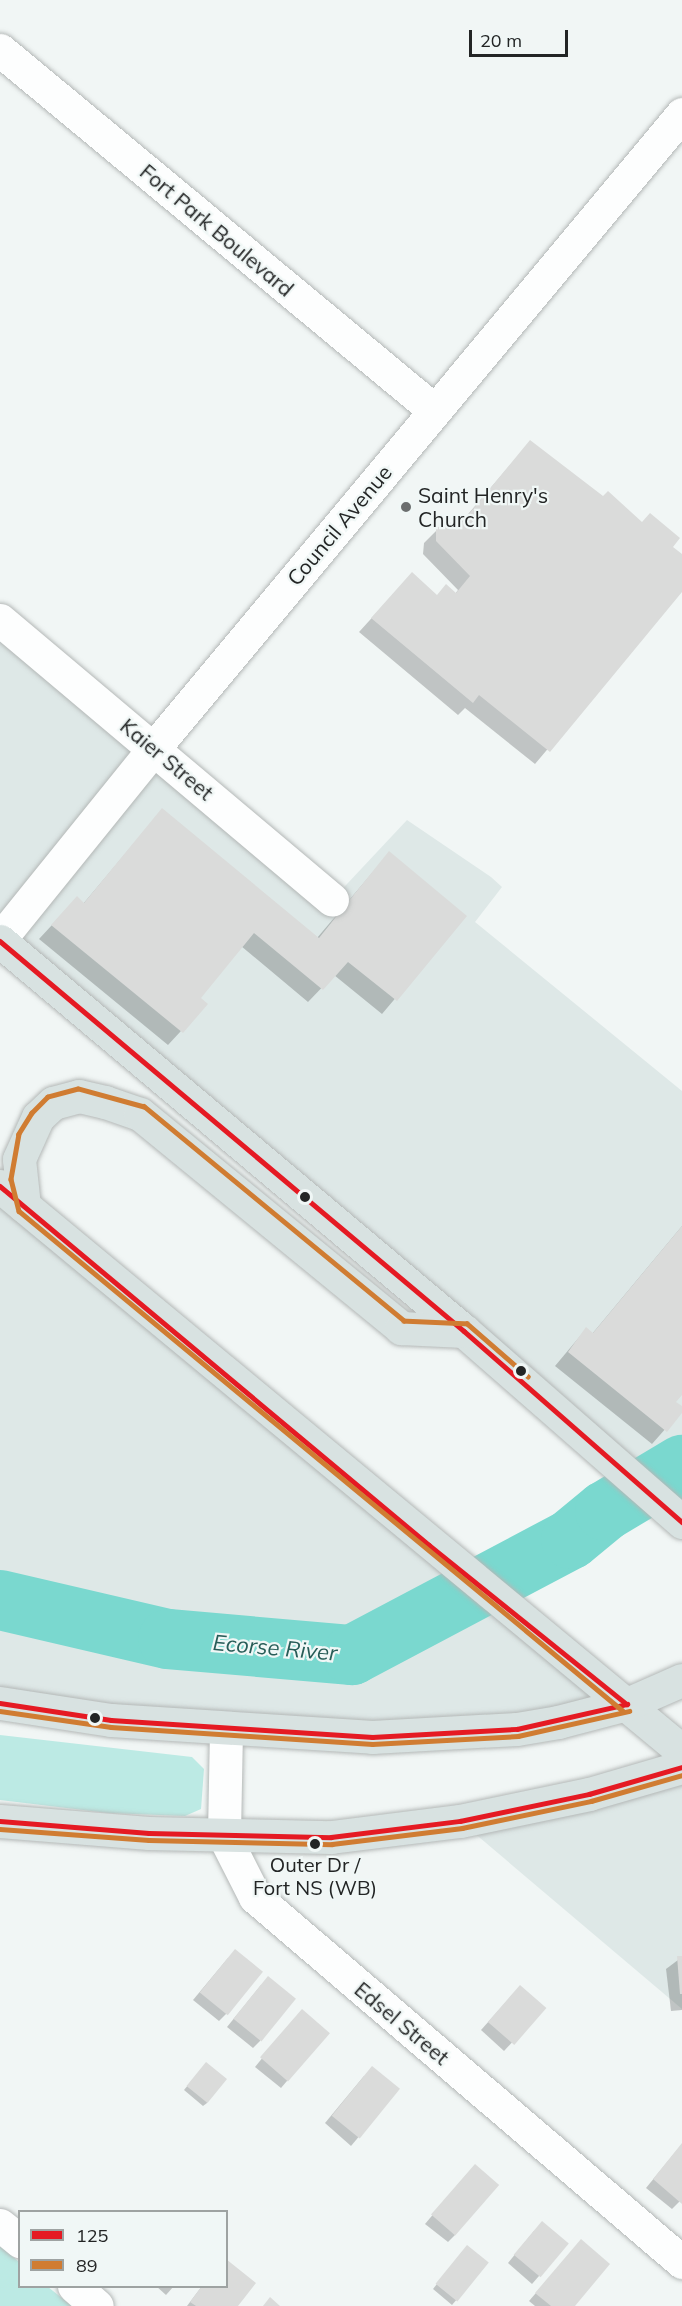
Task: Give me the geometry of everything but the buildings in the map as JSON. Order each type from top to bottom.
[{"type":"main road","points":[[0,940],[464,1331],[678,1519]]},
{"type":"main road","points":[[464,1331],[401,1328],[140,1114],[79,1096],[53,1102],[38,1117],[19,1160],[12,1196],[429,1545],[682,1751]]},
{"type":"main road","points":[[0,1703],[111,1720],[226,1730],[372,1737],[518,1729],[627,1704],[682,1680]]},
{"type":"main road","points":[[0,1821],[73,1829],[224,1836],[331,1837],[460,1821],[589,1794],[682,1767]]},
{"type":"street","name":"Fort Park Boulevard","points":[[0,50],[434,410]]},
{"type":"street","name":"Council Avenue","points":[[0,940],[154,748],[682,114]]},
{"type":"street","name":"Kaier Street","points":[[0,620],[332,900]]},
{"type":"street","name":"Edsel Street","points":[[226,1730],[224,1836],[255,1897],[682,2262]]},
{"type":"street","points":[[0,2225],[18,2239]]},
{"type":"street","points":[[76,2288],[97,2306]]},
{"type":"shaded area","points":[[0,620],[332,900],[407,820],[491,877],[502,887],[475,922],[682,1091],[682,1522],[0,941]]},
{"type":"shaded area","points":[[0,1186],[627,1704],[517,1729],[0,1703]]},
{"type":"shaded area","points":[[0,1735],[192,1757],[204,1769],[201,1809],[185,1816],[108,1813],[0,1800]]},
{"type":"shaded area","points":[[682,1767],[682,2009],[460,1821]]},
{"type":"shaded area","points":[[0,2246],[18,2261],[18,2288],[49,2288],[72,2306],[0,2306]]},
{"type":"waterway","name":"Ecorse River","points":[[0,1600],[168,1639],[352,1655],[571,1539],[605,1511],[682,1465]]},
{"type":"transit line","name":"125","points":[[0,941],[464,1331],[682,1522]]},
{"type":"transit line","name":"89","points":[[528,1377],[467,1324],[404,1321],[144,1107],[78,1089],[48,1097],[32,1113],[19,1134],[11,1179],[19,1211],[622,1710]]},
{"type":"transit line","name":"125","points":[[0,1186],[429,1545],[627,1704]]},
{"type":"transit line","name":"125","points":[[0,1703],[111,1720],[372,1737],[517,1729],[627,1704]]},
{"type":"transit line","name":"89","points":[[0,1711],[111,1727],[372,1744],[518,1736],[629,1711]]},
{"type":"transit line","name":"125","points":[[0,1821],[149,1833],[331,1837],[460,1821],[589,1794],[682,1767]]},
{"type":"transit line","name":"89","points":[[0,1829],[149,1840],[332,1844],[462,1828],[591,1801],[682,1775]]},
{"type":"place","name":"Saint Henry's Church","points":[[406,507]]},
{"type":"place","name":"Outer Dr / Fort NS (WB)","points":[[315,1844]]}]
